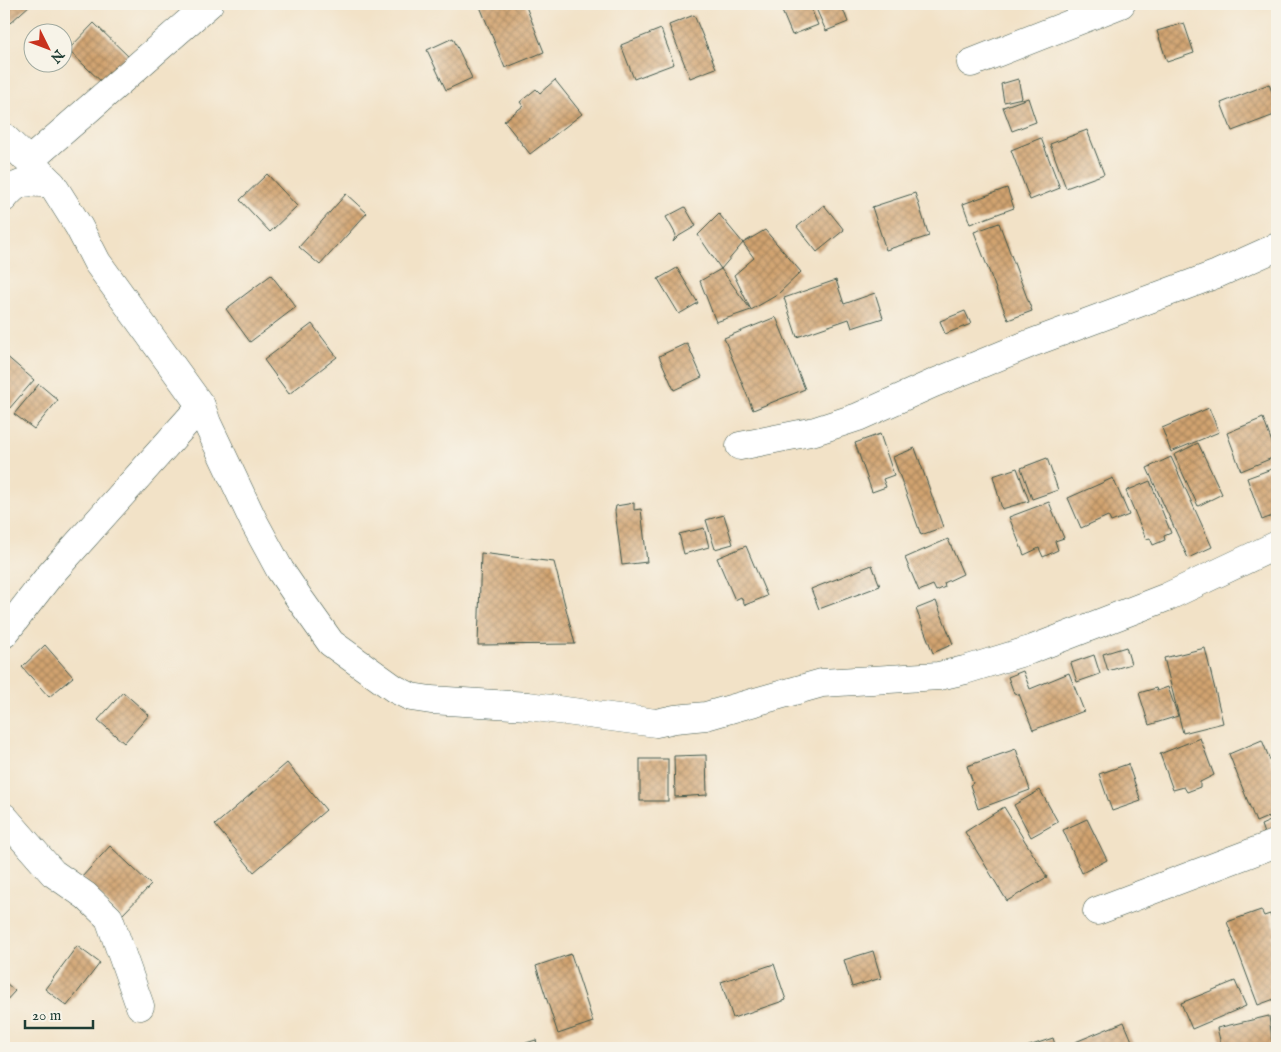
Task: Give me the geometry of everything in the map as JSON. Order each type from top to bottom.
[{"type":"street","points":[[28,161],[209,4]]},
{"type":"street","points":[[971,63],[1121,4]]},
{"type":"street","points":[[4,137],[52,184],[79,227],[97,262],[201,406],[245,504],[271,554],[331,643],[395,689],[411,697],[528,706],[656,723],[706,716],[822,683],[939,676],[1030,650],[1167,597],[1277,545]]},
{"type":"street","points":[[4,198],[16,185],[24,181],[52,184]]},
{"type":"street","points":[[740,446],[815,431],[858,417],[1029,344],[1217,274],[1277,247]]},
{"type":"street","points":[[4,634],[50,576],[201,406]]},
{"type":"street","points":[[4,818],[53,873],[86,896],[109,918],[140,1006]]},
{"type":"street","points":[[1097,911],[1277,843]]},
{"type":"building","points":[[4,4],[31,4],[10,23],[4,17]]},
{"type":"building","points":[[479,4],[525,4],[544,52],[505,68]]},
{"type":"building","points":[[779,4],[809,4],[818,25],[792,35]]},
{"type":"building","points":[[814,4],[841,4],[848,22],[826,31]]},
{"type":"building","points":[[694,15],[716,68],[690,78],[669,25]]},
{"type":"building","points":[[94,23],[131,59],[105,85],[72,54],[72,46]]},
{"type":"building","points":[[1184,23],[1194,53],[1167,62],[1157,31]]},
{"type":"building","points":[[661,29],[674,64],[634,79],[621,45]]},
{"type":"building","points":[[453,38],[472,78],[446,90],[427,50]]},
{"type":"building","points":[[1018,79],[1022,98],[1004,102],[1001,84]]},
{"type":"building","points":[[555,80],[582,114],[530,154],[504,121],[523,106],[520,102],[536,89],[540,93]]},
{"type":"building","points":[[1269,84],[1277,106],[1277,114],[1232,131],[1221,103]]},
{"type":"building","points":[[1028,98],[1036,122],[1012,131],[1003,107]]},
{"type":"building","points":[[1087,130],[1104,174],[1066,188],[1050,144]]},
{"type":"building","points":[[1041,138],[1060,188],[1030,200],[1011,150]]},
{"type":"building","points":[[267,174],[297,206],[270,232],[240,200]]},
{"type":"building","points":[[1007,188],[1014,208],[970,224],[963,204]]},
{"type":"building","points":[[915,193],[929,236],[886,250],[872,207]]},
{"type":"building","points":[[346,194],[367,213],[320,265],[299,247]]},
{"type":"building","points":[[824,205],[844,230],[817,252],[797,227]]},
{"type":"building","points":[[685,207],[696,226],[673,242],[676,235],[666,217]]},
{"type":"building","points":[[719,214],[743,243],[721,269],[698,235]]},
{"type":"building","points":[[999,223],[1032,311],[1008,320],[974,232]]},
{"type":"building","points":[[765,230],[801,272],[777,295],[751,310],[734,275],[754,258],[743,243]]},
{"type":"building","points":[[677,268],[698,303],[679,314],[658,279]]},
{"type":"building","points":[[721,269],[751,310],[716,322],[700,281]]},
{"type":"building","points":[[271,275],[296,307],[250,342],[226,309]]},
{"type":"building","points":[[836,280],[844,304],[875,293],[883,318],[852,328],[849,319],[797,337],[784,298]]},
{"type":"building","points":[[965,311],[971,324],[945,334],[940,321]]},
{"type":"building","points":[[776,317],[805,389],[753,410],[724,338]]},
{"type":"building","points":[[312,324],[337,357],[289,394],[264,360]]},
{"type":"building","points":[[687,343],[702,377],[674,390],[659,356]]},
{"type":"building","points":[[4,354],[34,380],[9,409],[4,405]]},
{"type":"building","points":[[39,384],[58,400],[34,429],[14,414]]},
{"type":"building","points":[[1209,408],[1219,432],[1171,452],[1162,428]]},
{"type":"building","points":[[1263,418],[1277,456],[1241,471],[1227,433]]},
{"type":"building","points":[[880,434],[894,475],[883,479],[886,487],[872,492],[855,443]]},
{"type":"building","points":[[1198,443],[1222,494],[1198,506],[1174,455]]},
{"type":"building","points":[[915,448],[943,527],[921,535],[893,457]]},
{"type":"building","points":[[1171,457],[1212,547],[1188,558],[1147,468]]},
{"type":"building","points":[[1047,458],[1058,490],[1032,499],[1021,468]]},
{"type":"building","points":[[1277,467],[1277,514],[1262,520],[1247,478]]},
{"type":"building","points":[[1017,468],[1029,501],[1002,509],[993,476]]},
{"type":"building","points":[[1113,478],[1129,515],[1111,522],[1108,516],[1081,528],[1068,498]]},
{"type":"building","points":[[1150,481],[1171,533],[1164,536],[1165,540],[1153,545],[1150,538],[1146,539],[1126,491]]},
{"type":"building","points":[[1049,502],[1064,538],[1055,541],[1058,550],[1043,557],[1039,548],[1024,555],[1009,517]]},
{"type":"building","points":[[634,503],[634,510],[641,509],[647,562],[622,565],[615,511],[616,506]]},
{"type":"building","points":[[724,515],[733,544],[715,549],[706,520]]},
{"type":"building","points":[[704,528],[709,547],[684,554],[679,534]]},
{"type":"building","points":[[948,539],[963,574],[944,583],[945,587],[936,591],[933,585],[919,591],[905,558]]},
{"type":"building","points":[[746,546],[767,596],[745,605],[741,597],[735,600],[717,558]]},
{"type":"building","points":[[481,553],[554,562],[575,644],[478,645]]},
{"type":"building","points":[[872,565],[880,586],[819,609],[811,589]]},
{"type":"building","points":[[936,601],[953,644],[933,653],[916,609]]},
{"type":"building","points":[[45,645],[73,677],[49,697],[22,667]]},
{"type":"building","points":[[1126,647],[1131,664],[1108,671],[1103,654]]},
{"type":"building","points":[[1205,648],[1223,723],[1183,733],[1164,658]]},
{"type":"building","points":[[1094,655],[1100,674],[1077,682],[1071,663]]},
{"type":"building","points":[[1023,671],[1030,689],[1069,673],[1084,711],[1033,730],[1019,694],[1014,693],[1008,677]]},
{"type":"building","points":[[1168,687],[1178,716],[1149,725],[1139,693],[1156,688],[1157,691]]},
{"type":"building","points":[[123,692],[149,715],[124,743],[98,720]]},
{"type":"building","points":[[1200,738],[1214,775],[1200,782],[1200,787],[1187,792],[1184,787],[1173,790],[1160,754]]},
{"type":"building","points":[[1262,740],[1277,778],[1277,813],[1256,822],[1229,754]]},
{"type":"building","points":[[1016,749],[1030,790],[978,809],[970,785],[973,783],[967,766]]},
{"type":"building","points":[[706,755],[707,795],[675,797],[674,756]]},
{"type":"building","points":[[640,759],[668,759],[668,801],[640,801]]},
{"type":"building","points":[[287,763],[326,810],[254,872],[215,825]]},
{"type":"building","points":[[1128,764],[1141,801],[1112,811],[1099,774]]},
{"type":"building","points":[[1040,790],[1058,822],[1031,837],[1014,805]]},
{"type":"building","points":[[1004,807],[1047,877],[1007,901],[965,832]]},
{"type":"building","points":[[1277,818],[1277,838],[1267,842],[1261,825]]},
{"type":"building","points":[[1087,819],[1107,860],[1082,873],[1063,830]]},
{"type":"building","points":[[110,846],[151,885],[121,916],[81,878]]},
{"type":"building","points":[[1261,910],[1264,916],[1270,914],[1277,934],[1272,936],[1277,951],[1277,998],[1258,1005],[1227,922]]},
{"type":"building","points":[[77,946],[100,963],[67,1006],[45,989]]},
{"type":"building","points":[[873,951],[881,978],[852,987],[844,960]]},
{"type":"building","points":[[571,954],[593,1022],[558,1034],[536,966]]},
{"type":"building","points":[[774,964],[786,1000],[733,1018],[721,982]]},
{"type":"building","points":[[4,981],[15,991],[4,1003]]},
{"type":"building","points":[[1235,981],[1246,1006],[1192,1029],[1181,1003]]},
{"type":"building","points":[[1269,1016],[1273,1048],[1222,1048],[1217,1028]]},
{"type":"building","points":[[1124,1022],[1135,1048],[1075,1048],[1073,1043]]},
{"type":"building","points":[[1053,1038],[1056,1048],[1023,1048]]},
{"type":"building","points":[[536,1040],[538,1048],[509,1048]]}]
